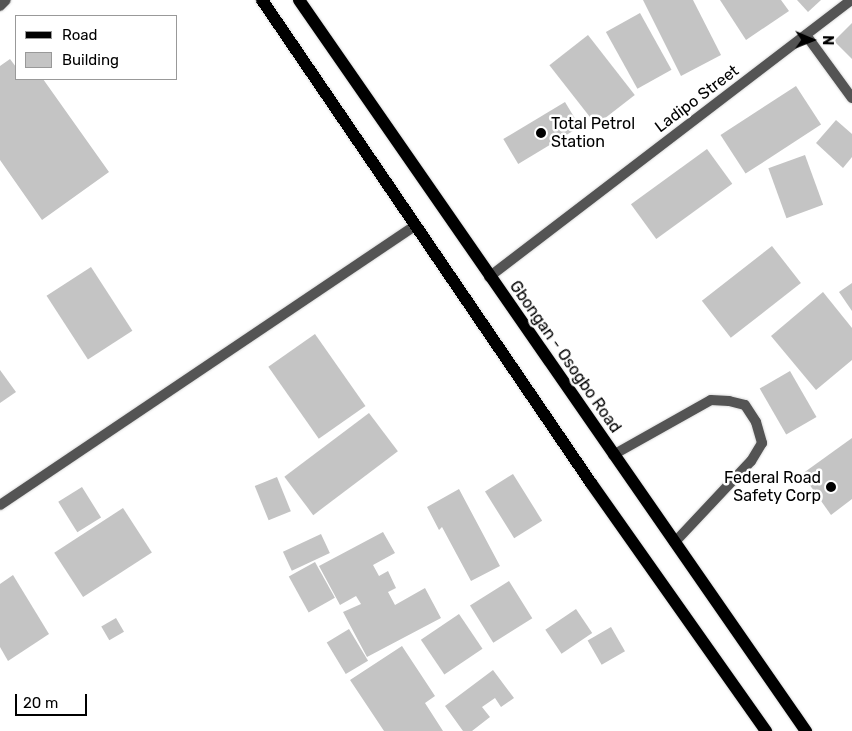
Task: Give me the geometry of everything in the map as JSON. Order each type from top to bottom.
[{"type":"main road","points":[[262,0],[591,482],[766,731]]},
{"type":"main road","name":"Gbongan - Osogbo Road","points":[[299,0],[489,277],[806,731]]},
{"type":"street","points":[[0,6],[6,0]]},
{"type":"street","name":"Ladipo Street","points":[[489,277],[851,0]]},
{"type":"street","points":[[806,35],[852,98]]},
{"type":"street","points":[[0,505],[416,225]]},
{"type":"street","points":[[613,455],[711,400],[729,401],[745,405],[756,422],[762,443],[751,461],[674,543]]},
{"type":"building","points":[[643,0],[693,0],[721,55],[681,76]]},
{"type":"building","points":[[720,0],[781,0],[789,11],[746,40]]},
{"type":"building","points":[[797,0],[821,0],[808,12]]},
{"type":"building","points":[[640,13],[672,70],[637,89],[606,32]]},
{"type":"building","points":[[852,23],[852,59],[834,41]]},
{"type":"building","points":[[588,35],[635,95],[596,125],[549,65]]},
{"type":"building","points":[[10,59],[15,66],[15,80],[44,80],[109,172],[42,220],[0,160],[0,66]]},
{"type":"building","points":[[796,86],[821,125],[746,174],[721,135]]},
{"type":"building","name":"Total Petrol Station","points":[[565,102],[580,127],[518,164],[503,139]]},
{"type":"building","points":[[836,120],[852,134],[852,157],[843,168],[816,143]]},
{"type":"building","points":[[707,149],[732,184],[656,239],[631,204]]},
{"type":"building","points":[[805,155],[823,205],[786,218],[768,168]]},
{"type":"building","points":[[772,246],[801,283],[731,338],[702,301]]},
{"type":"building","points":[[91,267],[132,331],[88,360],[47,296]]},
{"type":"building","points":[[852,283],[852,311],[839,292]]},
{"type":"building","points":[[823,292],[852,328],[852,360],[816,390],[771,336]]},
{"type":"building","points":[[315,334],[365,406],[319,439],[268,367]]},
{"type":"building","points":[[0,370],[16,392],[0,403]]},
{"type":"building","points":[[790,371],[816,417],[786,434],[760,389]]},
{"type":"building","points":[[369,413],[398,451],[313,515],[284,477]]},
{"type":"building","name":"Federal Road Safety Corp","points":[[852,438],[852,499],[831,515],[802,474]]},
{"type":"building","points":[[513,474],[542,521],[514,538],[485,491]]},
{"type":"building","points":[[277,477],[291,511],[269,520],[255,486]]},
{"type":"building","points":[[82,487],[101,518],[77,532],[58,502]]},
{"type":"building","points":[[459,489],[500,566],[471,581],[442,527],[439,530],[427,507]]},
{"type":"building","points":[[123,508],[152,552],[83,597],[54,553]]},
{"type":"building","points":[[383,532],[395,553],[373,565],[379,576],[388,571],[396,588],[388,592],[395,605],[425,588],[441,618],[367,657],[343,612],[361,604],[356,596],[340,605],[319,566]]},
{"type":"building","points":[[321,534],[330,553],[292,571],[283,552]]},
{"type":"building","points":[[315,562],[335,598],[309,612],[289,577]]},
{"type":"building","points":[[13,575],[49,634],[8,661],[0,647],[0,584]]},
{"type":"building","points":[[509,581],[532,618],[493,643],[470,605]]},
{"type":"building","points":[[576,609],[592,633],[562,654],[545,630]]},
{"type":"building","points":[[459,614],[482,649],[444,675],[421,640]]},
{"type":"building","points":[[116,618],[124,632],[109,640],[101,626]]},
{"type":"building","points":[[611,627],[625,651],[602,665],[588,640]]},
{"type":"building","points":[[349,629],[368,661],[346,674],[327,642]]},
{"type":"building","points":[[402,646],[435,696],[425,703],[443,731],[384,731],[350,680]]},
{"type":"building","points":[[493,670],[514,698],[501,707],[495,698],[482,707],[490,717],[472,731],[463,731],[445,706]]},
{"type":"place","name":"Total Petrol Station","points":[[541,133]]},
{"type":"place","name":"Federal Road Safety Corp","points":[[831,487]]}]
